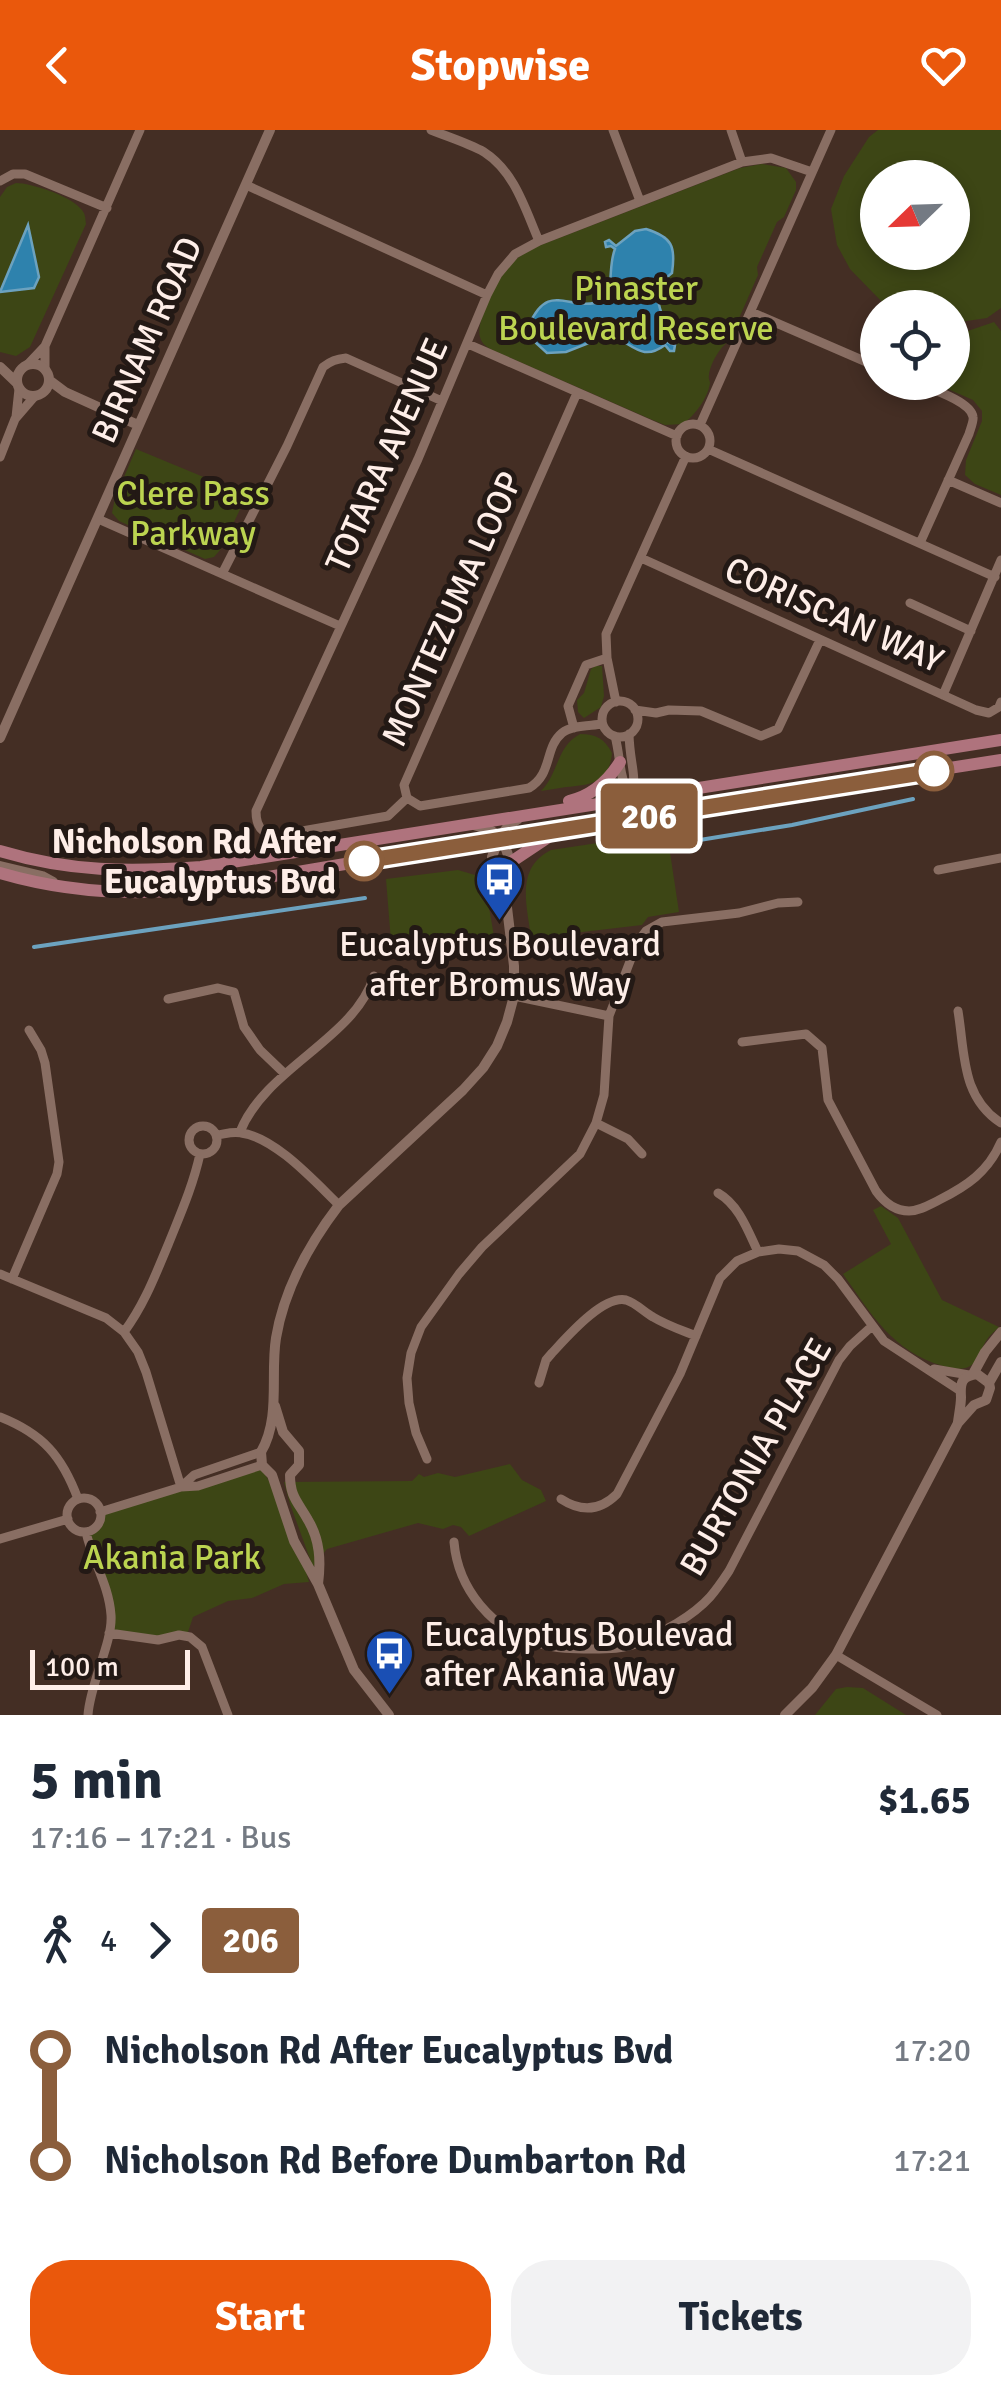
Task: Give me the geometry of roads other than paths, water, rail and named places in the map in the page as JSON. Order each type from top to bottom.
[{"type":"main road","points":[[0,851],[57,864],[142,871],[201,867],[1001,740]]},
{"type":"main road","points":[[0,873],[112,893],[196,889],[1001,760]]},
{"type":"main road","points":[[529,813],[552,803],[575,800],[595,789],[620,762]]},
{"type":"main road","points":[[508,864],[560,830]]},
{"type":"street","points":[[16,420],[18,372],[45,346],[140,130]]},
{"type":"street","name":"BIRNAM ROAD","points":[[0,738],[270,130]]},
{"type":"street","points":[[431,130],[484,152],[503,169],[518,191],[538,241]]},
{"type":"street","points":[[613,130],[640,201]]},
{"type":"street","points":[[731,130],[742,162]]},
{"type":"street","points":[[700,425],[831,130]]},
{"type":"street","name":"TOTARA AVENUE","points":[[407,798],[388,816],[285,834],[275,835],[258,828],[256,823],[256,812],[498,274],[515,254],[538,241],[742,162],[771,158],[812,172]]},
{"type":"street","points":[[0,182],[13,174],[25,174],[107,208]]},
{"type":"street","points":[[246,185],[487,295]]},
{"type":"street","points":[[752,312],[860,359]]},
{"type":"street","points":[[468,344],[677,436]]},
{"type":"street","points":[[0,457],[16,420],[43,384],[45,346]]},
{"type":"street","points":[[223,572],[322,367],[333,359],[346,358],[442,401]]},
{"type":"street","points":[[0,365],[34,364],[43,384],[138,426]]},
{"type":"street","points":[[0,365],[28,396],[43,384]]},
{"type":"street","name":"MONTEZUMA LOOP","points":[[574,728],[556,742],[542,778],[529,788],[420,806],[407,798],[404,786],[576,393]]},
{"type":"street","points":[[920,543],[969,434],[973,414],[955,400]]},
{"type":"street","points":[[688,424],[700,425],[708,433],[708,449],[700,457],[686,456],[676,445],[677,436],[688,424]]},
{"type":"street","points":[[708,449],[995,577]]},
{"type":"street","points":[[616,702],[606,634],[686,456]]},
{"type":"street","points":[[948,480],[1001,503]]},
{"type":"street","points":[[98,518],[340,626]]},
{"type":"street","name":"CORISCAN WAY","points":[[641,558],[943,695],[989,713],[1001,702]]},
{"type":"street","points":[[943,695],[1001,560]]},
{"type":"street","points":[[910,604],[971,631]]},
{"type":"street","points":[[656,713],[616,702],[606,708],[602,724],[615,736],[629,734],[656,713],[669,710],[701,711],[760,736],[778,729],[820,640]]},
{"type":"street","points":[[602,724],[574,728],[568,706],[586,666],[607,658]]},
{"type":"street","points":[[635,710],[637,725]]},
{"type":"street","points":[[601,824],[630,798],[636,782],[629,734]]},
{"type":"street","points":[[615,736],[622,784],[630,798],[663,814]]},
{"type":"street","points":[[268,1442],[276,1338],[296,1272],[340,1205],[483,1068],[502,1034],[514,996],[514,966],[506,899],[492,856],[509,825],[529,813]]},
{"type":"street","points":[[466,823],[496,834],[508,853],[512,888],[506,899]]},
{"type":"street","points":[[938,870],[1001,858]]},
{"type":"street","points":[[0,866],[42,876],[62,887]]},
{"type":"street","points":[[427,1459],[409,1403],[411,1353],[422,1328],[458,1274],[580,1154],[596,1123],[604,1095],[609,1016],[637,943],[652,927],[671,920],[798,902]]},
{"type":"street","points":[[240,1132],[247,1113],[284,1074],[358,1009],[374,976]]},
{"type":"street","points":[[168,999],[218,988],[234,992],[244,1027],[284,1074]]},
{"type":"street","points":[[514,996],[609,1016]]},
{"type":"street","points":[[958,1011],[968,1080],[977,1101],[1001,1123]]},
{"type":"street","points":[[12,1279],[59,1162],[45,1063],[29,1030]]},
{"type":"street","points":[[742,1042],[806,1034],[822,1048],[828,1100],[876,1191],[896,1208],[924,1208],[964,1188],[980,1175],[1001,1142]]},
{"type":"street","points":[[596,1123],[628,1138],[642,1154]]},
{"type":"street","points":[[207,1126],[217,1136],[215,1148],[209,1153],[200,1154],[190,1145],[191,1132],[198,1127],[207,1126]]},
{"type":"street","points":[[217,1136],[240,1132],[278,1150],[340,1205]]},
{"type":"street","points":[[124,1332],[149,1291],[193,1185],[200,1154]]},
{"type":"street","points":[[718,1193],[735,1208],[758,1252]]},
{"type":"street","points":[[561,1499],[588,1509],[608,1503],[617,1494],[674,1386],[720,1278],[737,1261],[758,1252],[779,1248],[798,1251],[824,1265],[884,1341],[926,1367],[968,1404],[982,1404],[989,1396],[989,1382],[1001,1362]]},
{"type":"street","points":[[0,1274],[106,1318],[124,1332],[146,1372],[181,1487]]},
{"type":"street","points":[[539,1383],[552,1352],[612,1301],[626,1300],[657,1320],[696,1336]]},
{"type":"street","name":"BURTONIA PLACE","points":[[454,1542],[456,1560],[476,1604],[512,1631],[536,1643],[567,1649],[635,1645],[676,1624],[708,1599],[728,1572],[839,1360],[871,1326]]},
{"type":"street","points":[[958,1423],[962,1380],[971,1374],[1001,1332]]},
{"type":"street","points":[[926,1367],[981,1375],[989,1382]]},
{"type":"street","points":[[273,1400],[287,1439]]},
{"type":"street","points":[[786,1715],[836,1655],[958,1423],[974,1405]]},
{"type":"street","points":[[0,1416],[49,1447],[60,1460],[78,1499]]},
{"type":"street","points":[[181,1487],[194,1475],[261,1452],[275,1438],[287,1439],[296,1445],[300,1458],[295,1471],[290,1475],[272,1475]]},
{"type":"street","points":[[261,1452],[262,1465],[272,1475],[294,1541],[318,1584],[354,1670],[389,1715]]},
{"type":"street","points":[[100,1512],[262,1465]]},
{"type":"street","points":[[290,1475],[292,1495],[318,1543],[318,1584]]},
{"type":"street","points":[[78,1499],[92,1500],[100,1512],[98,1524],[86,1532],[72,1527],[68,1519],[69,1508],[78,1499]]},
{"type":"street","points":[[0,1539],[68,1519]]},
{"type":"street","points":[[86,1532],[112,1617],[89,1696],[88,1715]]},
{"type":"street","points":[[109,1633],[158,1640],[179,1635],[190,1637],[202,1646],[228,1715]]},
{"type":"street","points":[[836,1655],[937,1715]]},
{"type":"water","points":[[28,225],[39,277],[34,288],[0,292]]},
{"type":"water","points":[[646,229],[662,235],[672,249],[672,273],[658,290],[658,298],[666,342],[675,345],[674,351],[665,345],[643,352],[609,335],[566,352],[547,353],[528,327],[518,329],[520,323],[529,325],[537,311],[553,300],[581,304],[604,300],[615,249],[606,247],[605,242],[609,240],[616,246],[635,231]]},
{"type":"waterway","points":[[663,846],[792,825],[913,799]]},
{"type":"waterway","points":[[34,947],[365,898]]},
{"type":"place","name":"Nicholson Rd After Eucalyptus Bvd","points":[[364,861]]},
{"type":"place","name":"Eucalyptus Boulevard after Bromus Way","points":[[500,922]]},
{"type":"place","name":"Eucalyptus Boulevad after Akania Way","points":[[389,1696]]},
{"type":"park label","name":"Pinaster Boulevard Reserve","points":[[636,308]]},
{"type":"park label","name":"Clere Pass Parkway","points":[[193,513]]},
{"type":"park label","name":"Akania Park","points":[[172,1557]]}]
